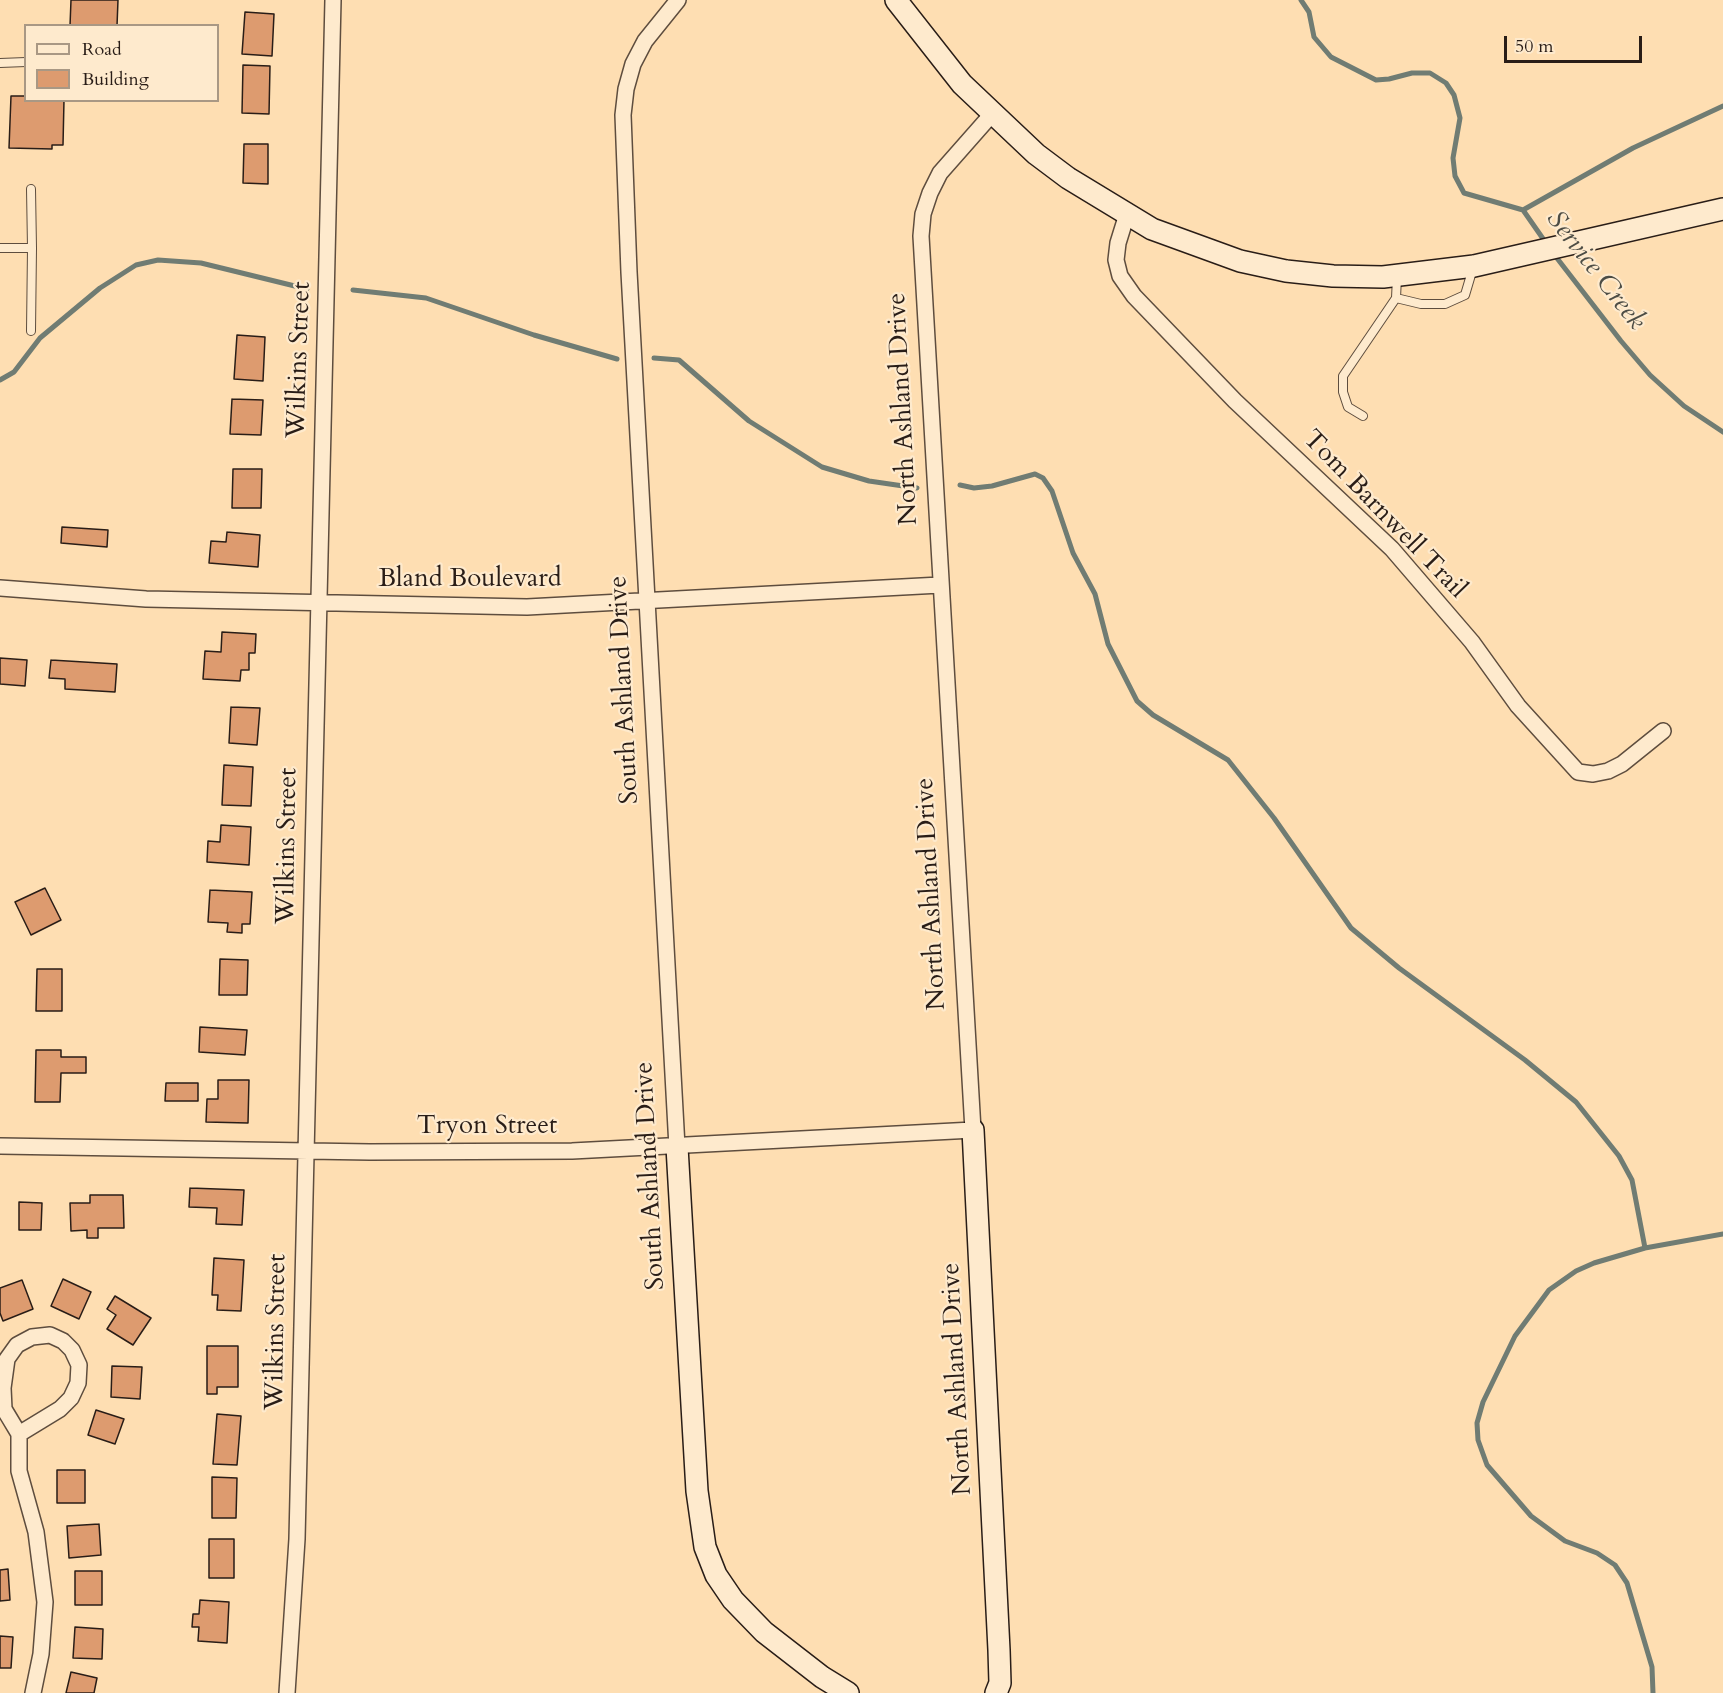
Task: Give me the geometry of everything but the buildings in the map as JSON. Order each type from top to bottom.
[{"type":"street","name":"Wilkins Street","points":[[286,1693],[297,1539],[308,1150],[309,946],[333,0]]},
{"type":"street","name":"South Ashland Drive","points":[[678,0],[645,41],[633,64],[623,115],[647,600],[700,1520],[705,1547],[716,1575],[734,1600],[764,1632],[822,1677],[848,1693]]},
{"type":"street","points":[[896,0],[962,84],[992,114],[1068,178],[1127,214],[1173,238],[1240,261],[1286,271],[1333,276],[1397,275],[1474,266],[1723,209]]},
{"type":"street","name":"North Ashland Drive","points":[[992,114],[940,174],[923,214],[921,236],[973,1130],[999,1650],[1000,1683],[996,1693]]},
{"type":"street","name":"Tom Barnwell Trail","points":[[1127,214],[1118,243],[1116,260],[1120,276],[1134,296],[1235,401],[1392,549],[1472,642],[1518,706],[1578,772],[1593,774],[1608,771],[1622,764],[1663,731]]},
{"type":"street","name":"Bland Boulevard","points":[[0,588],[146,599],[441,607],[527,607],[940,585]]},
{"type":"street","name":"Tryon Street","points":[[0,1146],[560,1151],[677,1147],[973,1130]]},
{"type":"street","points":[[19,1434],[60,1408],[70,1398],[78,1383],[79,1365],[72,1350],[63,1341],[50,1335],[32,1336],[17,1345],[7,1359],[3,1388],[4,1409],[19,1434],[19,1471],[36,1532],[45,1602],[41,1654],[33,1693]]},
{"type":"lane","points":[[0,63],[24,62]]},
{"type":"lane","points":[[31,189],[31,331]]},
{"type":"lane","points":[[0,248],[32,248]]},
{"type":"lane","points":[[1396,298],[1421,304],[1445,304],[1465,295],[1474,266]]},
{"type":"lane","points":[[1363,416],[1348,406],[1343,392],[1343,376],[1396,298],[1397,275]]},
{"type":"waterway","points":[[1301,0],[1309,12],[1314,37],[1331,57],[1376,80],[1412,73],[1430,73],[1446,83],[1454,95],[1460,118],[1453,158],[1455,176],[1464,193],[1523,210]]},
{"type":"waterway","name":"Service Creek","points":[[1523,210],[1633,148],[1723,106]]},
{"type":"waterway","name":"Service Creek","points":[[1523,210],[1546,243]]},
{"type":"waterway","name":"Service Creek","points":[[1553,253],[1650,375],[1684,406],[1723,432]]},
{"type":"waterway","points":[[0,380],[14,372],[40,338],[100,288],[136,265],[158,260],[201,263],[307,289]]},
{"type":"waterway","points":[[353,290],[426,298],[534,335],[617,359]]},
{"type":"waterway","points":[[654,358],[679,360],[749,421],[822,467],[869,481],[917,488]]},
{"type":"waterway","points":[[960,485],[974,488],[992,486],[1035,474],[1043,478],[1052,491],[1073,553],[1095,594],[1108,644],[1137,701],[1153,715],[1228,760],[1274,818],[1351,928],[1399,968],[1525,1060],[1576,1102],[1619,1156],[1632,1180],[1645,1248]]},
{"type":"waterway","name":"Service Creek","points":[[1653,1693],[1652,1667],[1627,1583],[1615,1565],[1597,1553],[1565,1541],[1531,1516],[1487,1465],[1478,1440],[1477,1423],[1483,1402],[1515,1336],[1549,1290],[1576,1271],[1594,1263],[1645,1248],[1723,1234]]}]
